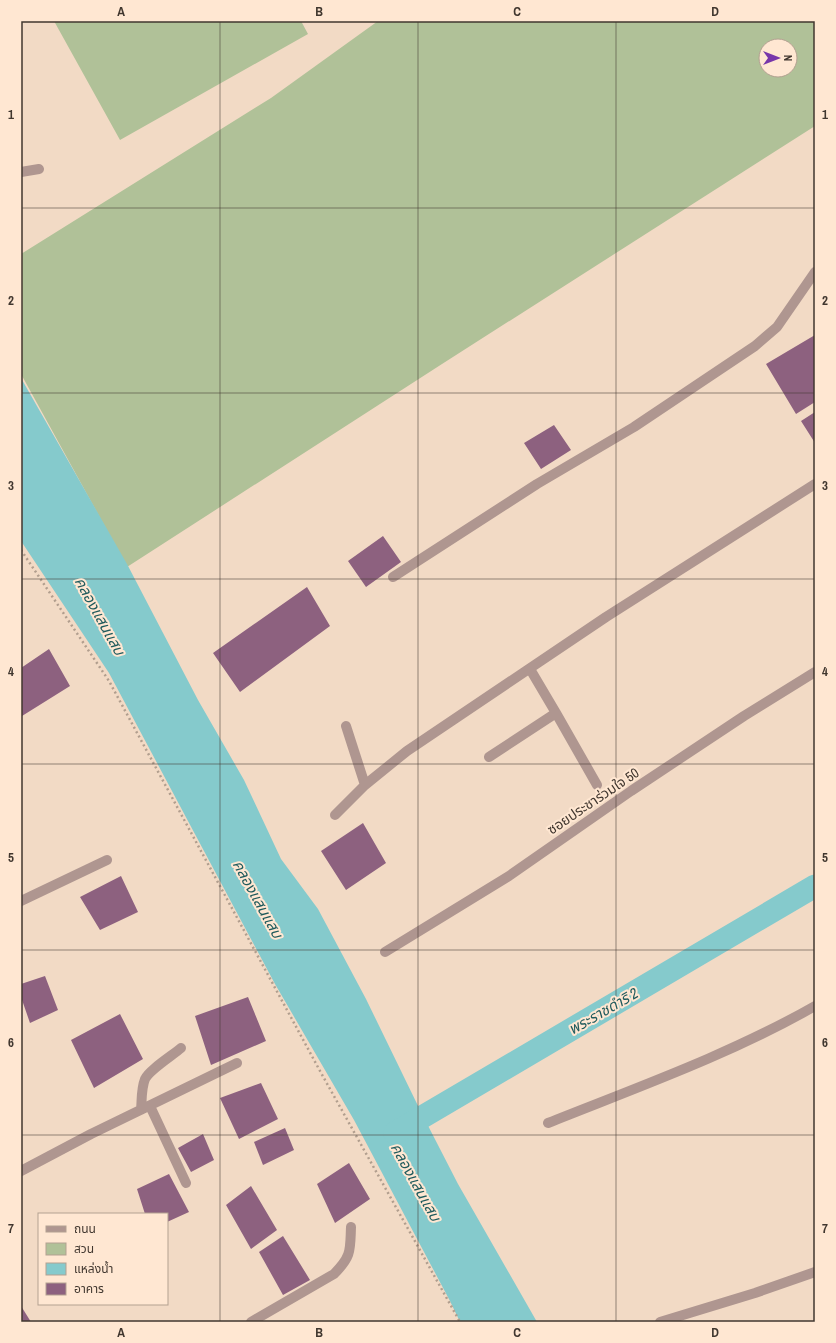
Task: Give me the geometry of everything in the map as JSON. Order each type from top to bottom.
[{"type":"street","points":[[21,172],[39,169]]},
{"type":"street","points":[[393,577],[537,484],[634,427],[755,346],[777,327],[815,272]]},
{"type":"street","points":[[336,815],[365,785],[407,751],[606,617],[815,484]]},
{"type":"street","points":[[530,668],[597,785]]},
{"type":"street","name":"ซอยประชาร่วมใจ 50","points":[[385,952],[509,876],[744,716],[815,672]]},
{"type":"street","points":[[489,757],[556,713]]},
{"type":"street","points":[[346,726],[365,785]]},
{"type":"street","points":[[21,901],[107,860]]},
{"type":"street","points":[[548,1123],[681,1069],[780,1026],[815,1006]]},
{"type":"street","points":[[181,1048],[146,1077],[142,1090],[146,1108],[186,1183]]},
{"type":"street","points":[[21,1171],[91,1134],[237,1063]]},
{"type":"street","points":[[252,1322],[334,1274],[344,1265],[349,1254],[351,1226]]},
{"type":"street","points":[[660,1322],[755,1293],[815,1272]]},
{"type":"path","points":[[21,550],[109,681],[320,1071],[460,1322]]},
{"type":"green space","points":[[54,21],[301,21],[308,34],[120,140]]},
{"type":"green space","points":[[378,21],[815,21],[815,126],[127,567],[21,374],[21,254],[271,98]]},
{"type":"water","name":"คลองแสนแสบ","points":[[21,378],[127,564],[198,700],[244,780],[281,859],[318,909],[366,999],[458,1184],[537,1322],[460,1322],[354,1120],[275,984],[109,673],[21,541]]},
{"type":"building","points":[[815,335],[815,402],[796,414],[766,364]]},
{"type":"building","points":[[815,412],[815,443],[801,421]]},
{"type":"building","points":[[554,425],[571,450],[541,469],[524,443]]},
{"type":"building","points":[[383,536],[401,562],[366,587],[348,561]]},
{"type":"building","points":[[307,587],[330,626],[240,692],[213,653]]},
{"type":"building","points":[[49,649],[70,686],[22,716],[21,668]]},
{"type":"building","points":[[363,823],[386,863],[346,890],[321,851]]},
{"type":"building","points":[[121,876],[138,912],[100,930],[80,897]]},
{"type":"building","points":[[45,976],[58,1010],[30,1023],[21,997],[21,984]]},
{"type":"building","points":[[248,997],[266,1041],[211,1065],[195,1016]]},
{"type":"building","points":[[120,1014],[143,1059],[94,1088],[71,1040]]},
{"type":"building","points":[[261,1083],[278,1119],[239,1139],[220,1098]]},
{"type":"building","points":[[285,1128],[294,1150],[263,1165],[254,1142]]},
{"type":"building","points":[[203,1134],[214,1160],[191,1172],[178,1148]]},
{"type":"building","points":[[349,1163],[370,1199],[335,1223],[317,1184]]},
{"type":"building","points":[[169,1174],[189,1212],[168,1222],[168,1213],[145,1213],[137,1189]]},
{"type":"building","points":[[251,1186],[277,1230],[251,1249],[226,1205]]},
{"type":"building","points":[[283,1236],[310,1280],[283,1295],[259,1252]]},
{"type":"building","points":[[21,1306],[31,1322],[21,1322]]},
{"type":"waterway","name":"พระราชดำริ 2","points":[[395,1133],[815,886]]}]
